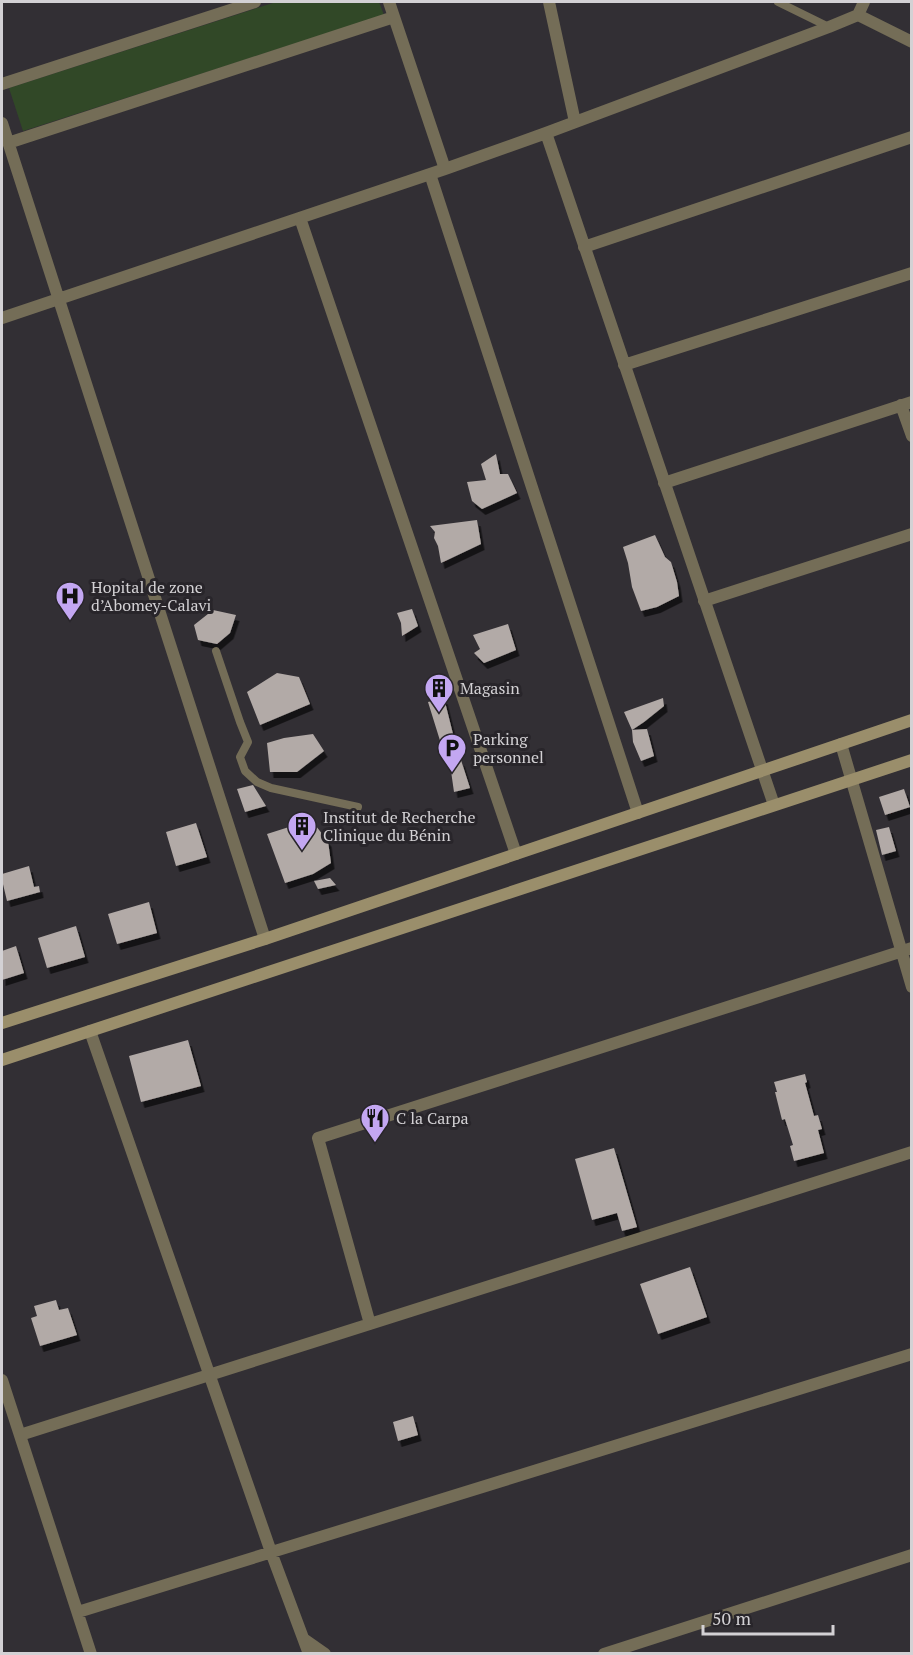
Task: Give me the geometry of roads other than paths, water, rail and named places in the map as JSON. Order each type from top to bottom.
[{"type":"street","points":[[2,84],[255,2]]},
{"type":"street","points":[[390,2],[445,169]]},
{"type":"street","points":[[549,2],[575,122]]},
{"type":"street","points":[[2,318],[546,134],[858,15],[864,2]]},
{"type":"street","points":[[858,15],[912,42]]},
{"type":"street","points":[[8,143],[394,17]]},
{"type":"street","points":[[2,123],[265,939]]},
{"type":"street","points":[[546,134],[774,806]]},
{"type":"street","points":[[584,247],[912,137]]},
{"type":"street","points":[[430,174],[638,813]]},
{"type":"street","points":[[300,218],[516,854]]},
{"type":"street","points":[[624,365],[912,273]]},
{"type":"street","points":[[664,483],[906,404],[912,436]]},
{"type":"street","points":[[704,601],[912,534]]},
{"type":"street","points":[[2,1023],[265,939],[912,720]]},
{"type":"street","points":[[841,744],[906,950],[912,987]]},
{"type":"street","points":[[2,1060],[912,760]]},
{"type":"street","points":[[370,1324],[318,1138],[906,950]]},
{"type":"street","points":[[90,1031],[271,1552],[309,1653]]},
{"type":"street","points":[[20,1435],[912,1152]]},
{"type":"street","points":[[78,1612],[912,1354]]},
{"type":"street","points":[[2,1380],[92,1653]]},
{"type":"street","points":[[604,1653],[912,1555]]},
{"type":"street","points":[[305,1640],[325,1653]]},
{"type":"lane","points":[[778,2],[829,27]]},
{"type":"lane","points":[[216,651],[248,742],[240,757],[245,771],[257,783],[271,788],[358,807]]},
{"type":"place","name":"Hopital de zone d’Abomey-Calavi","points":[[70,622]]},
{"type":"place","name":"Magasin","points":[[439,714]]},
{"type":"place","name":"Parking personnel","points":[[452,774]]},
{"type":"place","name":"Institut de Recherche Clinique du Bénin","points":[[302,852]]},
{"type":"place","name":"C la Carpa","points":[[375,1144]]}]
